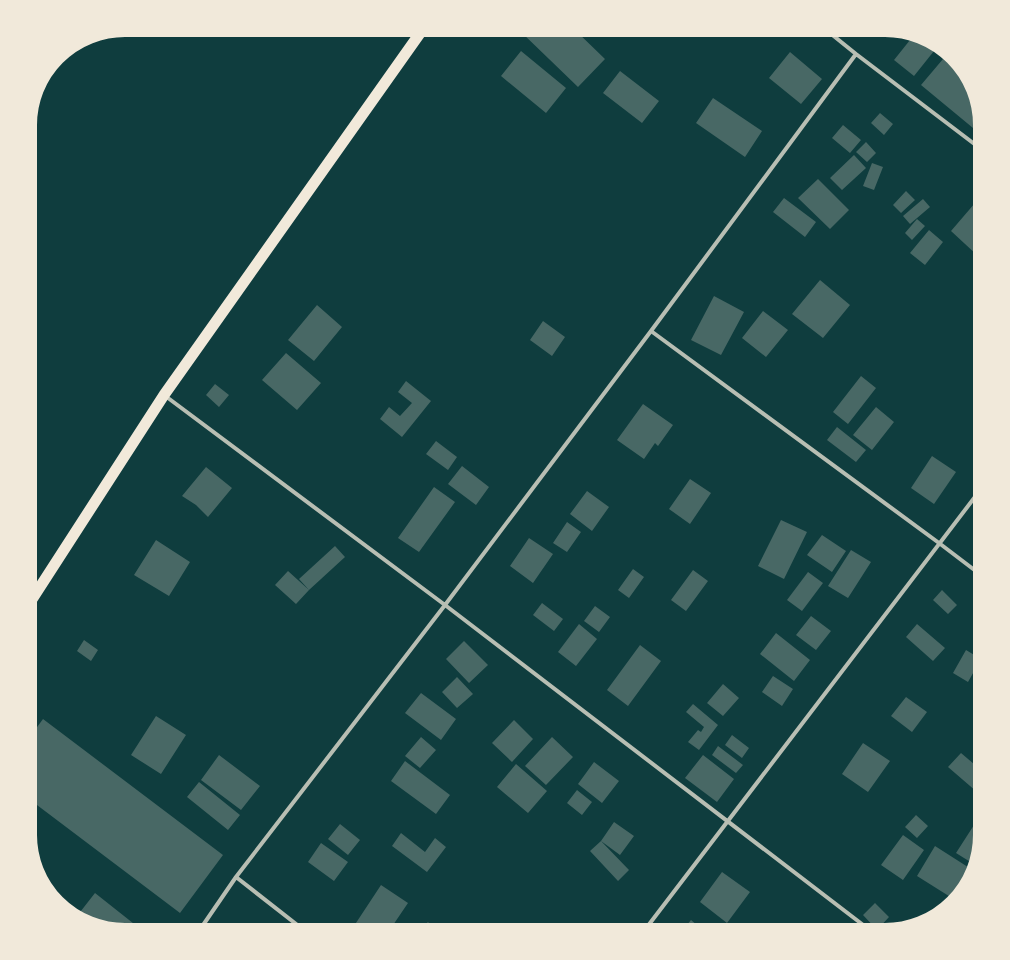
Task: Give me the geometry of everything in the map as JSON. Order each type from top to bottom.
[{"type":"highway","points":[[36,593],[164,395],[418,36]]},
{"type":"street","points":[[833,36],[974,144]]},
{"type":"street","points":[[204,924],[236,878],[445,605],[651,331],[856,54]]},
{"type":"street","points":[[651,331],[974,570]]},
{"type":"street","points":[[164,395],[445,605],[862,924]]},
{"type":"street","points":[[649,924],[974,498]]},
{"type":"street","points":[[236,878],[296,924]]},
{"type":"building","points":[[525,36],[581,36],[605,59],[578,87]]},
{"type":"building","points":[[910,40],[934,51],[914,76],[894,60]]},
{"type":"building","points":[[521,51],[566,88],[546,113],[501,76]]},
{"type":"building","points":[[790,52],[822,79],[801,104],[769,78]]},
{"type":"building","points":[[943,59],[951,65],[962,80],[971,102],[974,127],[973,128],[921,85]]},
{"type":"building","points":[[620,71],[659,101],[642,123],[603,93]]},
{"type":"building","points":[[713,98],[762,131],[745,157],[696,123]]},
{"type":"building","points":[[880,113],[893,124],[884,135],[871,123]]},
{"type":"building","points":[[843,125],[861,140],[850,153],[832,138]]},
{"type":"building","points":[[866,142],[876,153],[867,162],[856,152]]},
{"type":"building","points":[[854,155],[866,168],[842,190],[830,178]]},
{"type":"building","points":[[872,163],[883,167],[874,190],[863,186]]},
{"type":"building","points":[[818,179],[849,210],[830,229],[798,198]]},
{"type":"building","points":[[906,191],[915,200],[901,213],[893,205]]},
{"type":"building","points":[[784,198],[816,222],[805,237],[773,212]]},
{"type":"building","points":[[923,199],[930,207],[910,224],[903,216]]},
{"type":"building","points":[[974,204],[974,252],[951,231]]},
{"type":"building","points":[[917,219],[925,226],[912,240],[905,233]]},
{"type":"building","points":[[929,230],[943,242],[925,265],[910,253]]},
{"type":"building","points":[[820,280],[850,305],[823,338],[792,314]]},
{"type":"building","points":[[714,296],[744,312],[721,355],[691,340]]},
{"type":"building","points":[[317,305],[342,327],[314,361],[288,340]]},
{"type":"building","points":[[763,311],[788,330],[766,357],[742,338]]},
{"type":"building","points":[[543,321],[565,337],[552,356],[530,340]]},
{"type":"building","points":[[286,353],[321,383],[297,410],[262,380]]},
{"type":"building","points":[[861,376],[876,388],[848,424],[833,412]]},
{"type":"building","points":[[406,381],[431,401],[402,437],[380,419],[389,407],[400,416],[412,403],[398,392]]},
{"type":"building","points":[[215,384],[229,395],[219,407],[206,395]]},
{"type":"building","points":[[643,404],[673,425],[658,446],[655,443],[644,459],[617,440]]},
{"type":"building","points":[[876,407],[894,422],[872,450],[853,435]]},
{"type":"building","points":[[837,427],[866,450],[856,462],[827,440]]},
{"type":"building","points":[[436,441],[457,457],[448,470],[426,454]]},
{"type":"building","points":[[932,456],[956,472],[934,504],[911,488]]},
{"type":"building","points":[[462,466],[489,487],[476,505],[448,484]]},
{"type":"building","points":[[206,467],[232,488],[208,517],[196,505],[182,496]]},
{"type":"building","points":[[690,479],[711,493],[690,524],[669,509]]},
{"type":"building","points":[[434,487],[455,502],[419,552],[398,538]]},
{"type":"building","points":[[587,491],[609,507],[592,531],[570,514]]},
{"type":"building","points":[[781,520],[807,532],[784,579],[758,566]]},
{"type":"building","points":[[567,522],[581,532],[567,552],[553,543]]},
{"type":"building","points":[[822,535],[846,551],[832,572],[807,555]]},
{"type":"building","points":[[529,538],[553,554],[533,583],[510,566]]},
{"type":"building","points":[[156,540],[190,562],[169,596],[134,575]]},
{"type":"building","points":[[335,546],[345,557],[309,590],[299,579]]},
{"type":"building","points":[[851,550],[871,562],[848,598],[828,586]]},
{"type":"building","points":[[633,569],[644,577],[629,598],[618,590]]},
{"type":"building","points":[[693,570],[708,581],[686,611],[671,600]]},
{"type":"building","points":[[288,571],[309,590],[296,604],[275,585]]},
{"type":"building","points":[[808,572],[823,583],[802,611],[787,600]]},
{"type":"building","points":[[942,590],[957,605],[948,614],[933,600]]},
{"type":"building","points":[[542,603],[563,619],[554,631],[533,615]]},
{"type":"building","points":[[595,606],[610,617],[599,632],[584,621]]},
{"type":"building","points":[[811,616],[831,631],[816,650],[796,635]]},
{"type":"building","points":[[579,624],[597,639],[576,666],[558,652]]},
{"type":"building","points":[[917,624],[945,648],[933,661],[906,637]]},
{"type":"building","points":[[776,633],[810,660],[794,681],[760,654]]},
{"type":"building","points":[[84,640],[98,650],[91,661],[77,651]]},
{"type":"building","points":[[464,641],[488,665],[469,683],[446,659]]},
{"type":"building","points":[[640,645],[661,661],[628,706],[607,690]]},
{"type":"building","points":[[966,650],[974,655],[974,671],[968,682],[953,673]]},
{"type":"building","points":[[773,676],[793,689],[782,706],[762,692]]},
{"type":"building","points":[[457,677],[473,694],[457,708],[442,692]]},
{"type":"building","points":[[723,684],[739,698],[723,716],[707,703]]},
{"type":"building","points":[[421,693],[456,719],[441,740],[405,713]]},
{"type":"building","points":[[906,697],[927,712],[912,732],[891,716]]},
{"type":"building","points":[[693,704],[718,725],[699,750],[688,742],[698,730],[701,732],[704,727],[686,712]]},
{"type":"building","points":[[156,716],[186,735],[161,774],[131,755]]},
{"type":"building","points":[[43,719],[223,855],[180,913],[36,804],[36,728]]},
{"type":"building","points":[[514,720],[533,739],[512,762],[492,743]]},
{"type":"building","points":[[732,735],[749,748],[742,758],[725,745]]},
{"type":"building","points":[[421,737],[436,750],[420,768],[405,756]]},
{"type":"building","points":[[552,737],[573,757],[546,785],[525,766]]},
{"type":"building","points":[[863,743],[890,761],[868,792],[842,774]]},
{"type":"building","points":[[718,746],[743,765],[736,773],[712,755]]},
{"type":"building","points":[[961,753],[974,764],[974,789],[948,767]]},
{"type":"building","points":[[219,755],[260,786],[241,810],[201,780]]},
{"type":"building","points":[[703,755],[734,779],[717,802],[685,778]]},
{"type":"building","points":[[405,761],[450,795],[436,814],[391,781]]},
{"type":"building","points":[[594,762],[619,781],[602,803],[578,784]]},
{"type":"building","points":[[516,764],[547,791],[528,813],[497,787]]},
{"type":"building","points":[[199,782],[240,815],[228,830],[187,797]]},
{"type":"building","points":[[577,790],[592,802],[582,815],[567,803]]},
{"type":"building","points":[[916,815],[928,826],[917,838],[905,827]]},
{"type":"building","points":[[614,822],[634,836],[620,855],[601,841]]},
{"type":"building","points":[[340,824],[360,840],[348,855],[328,839]]},
{"type":"building","points":[[974,825],[974,841],[970,862],[956,853]]},
{"type":"building","points":[[401,833],[425,852],[435,838],[446,847],[427,872],[392,846]]},
{"type":"building","points":[[903,835],[924,850],[903,880],[881,865]]},
{"type":"building","points":[[601,841],[629,870],[618,881],[590,851]]},
{"type":"building","points":[[321,843],[348,862],[334,881],[308,862]]},
{"type":"building","points":[[935,846],[968,867],[959,885],[949,896],[917,876]]},
{"type":"building","points":[[722,872],[750,892],[727,923],[700,902]]},
{"type":"building","points":[[381,885],[408,903],[394,924],[355,924]]},
{"type":"building","points":[[95,893],[134,924],[102,921],[80,912]]},
{"type":"building","points":[[875,903],[889,917],[883,924],[871,924],[863,915]]},
{"type":"building","points":[[691,920],[696,924],[688,924]]}]
